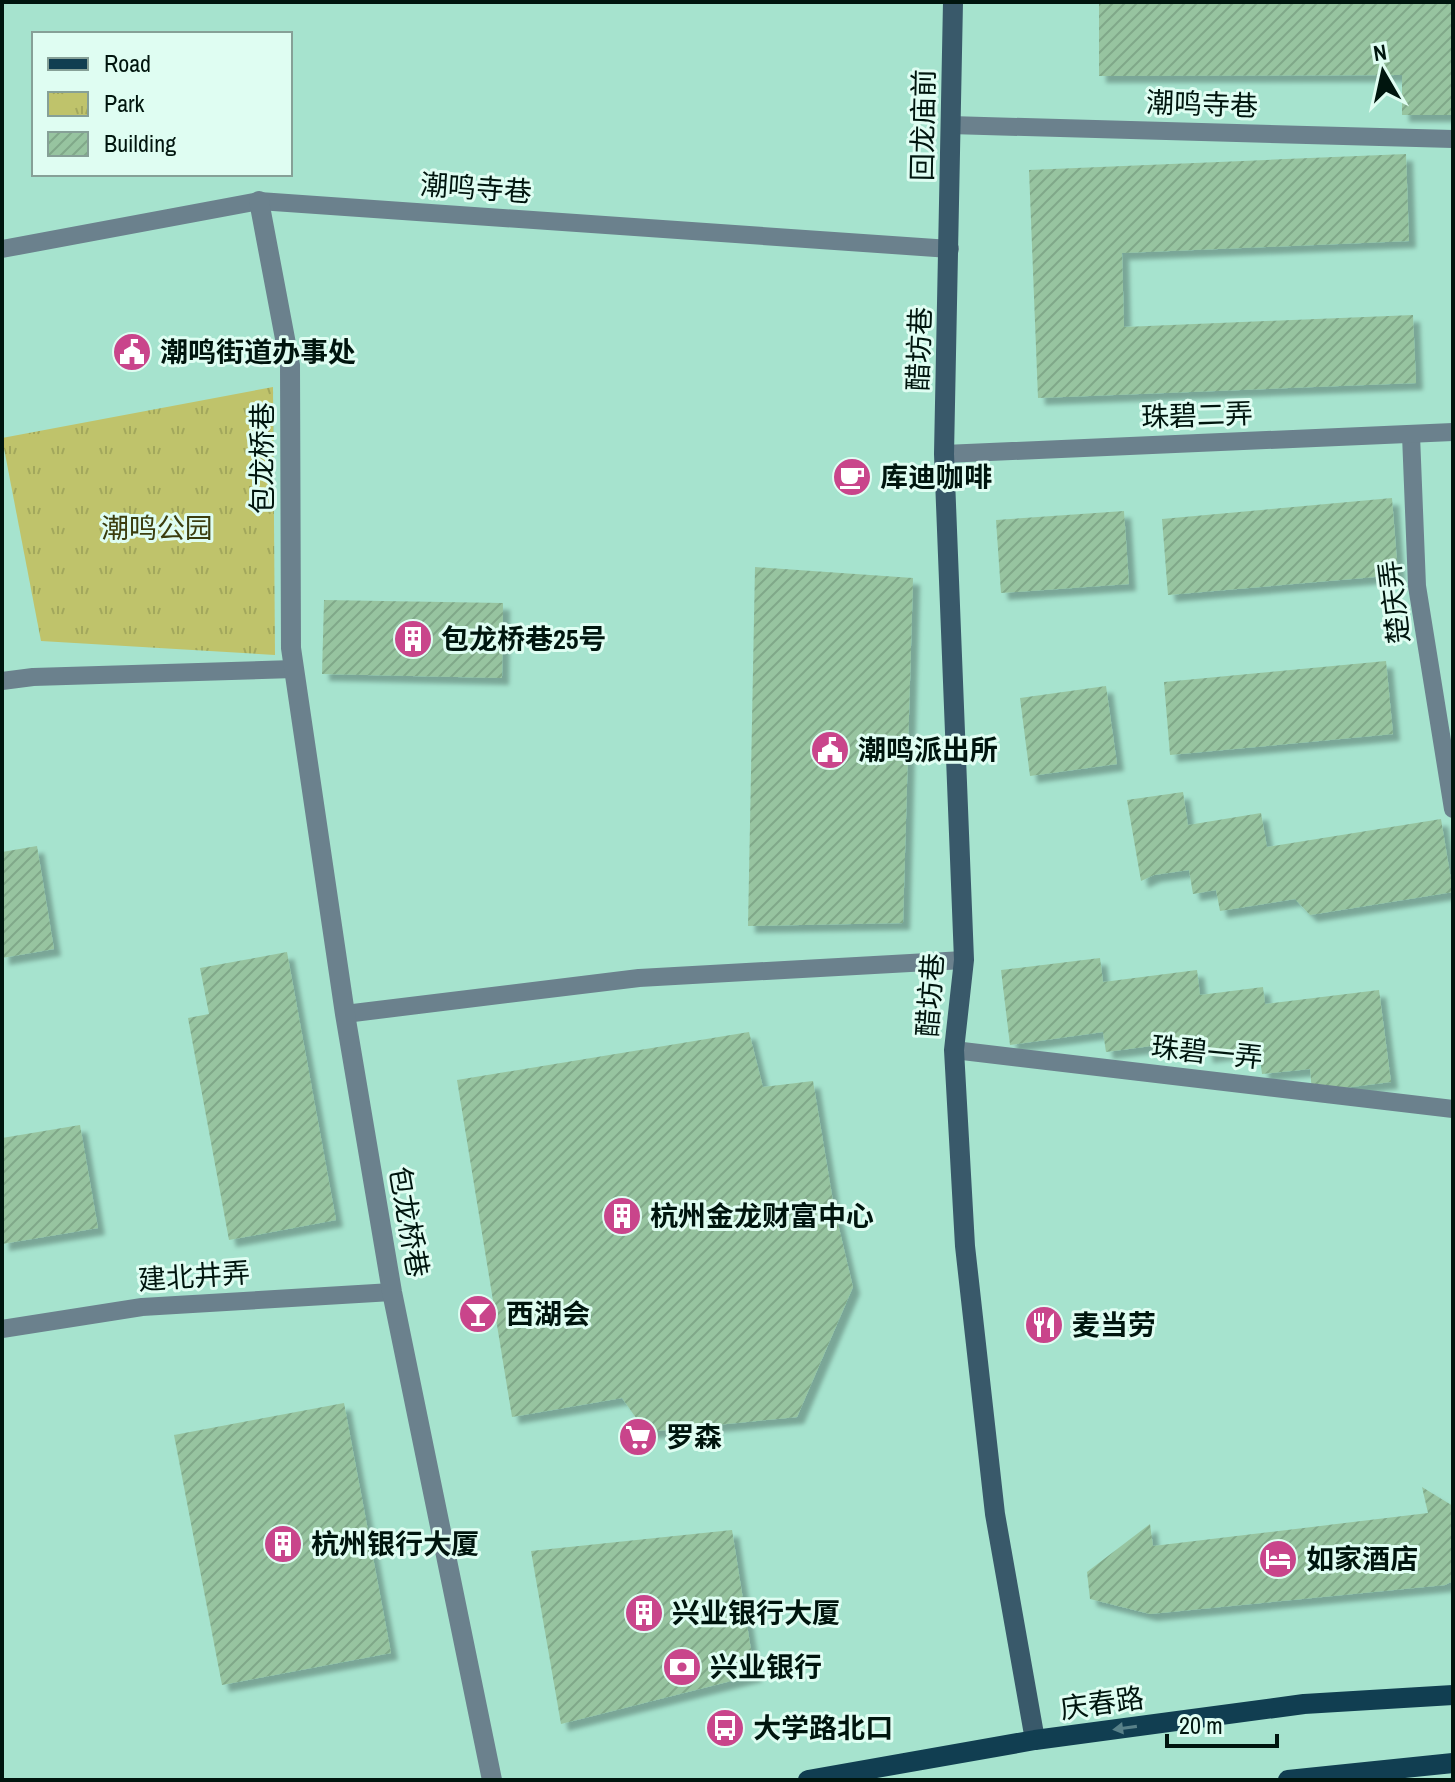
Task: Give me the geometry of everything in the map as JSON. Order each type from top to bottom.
[{"type":"main road","name":"庆春路","points":[[808,1780],[1035,1740],[1304,1704],[1453,1695]]},
{"type":"main road","points":[[1288,1780],[1453,1763]]},
{"type":"street","name":"回龙庙前","points":[[950,249],[953,2]]},
{"type":"street","name":"包龙桥巷","points":[[259,201],[290,365],[291,648],[294,669],[345,1014],[392,1292],[492,1780]]},
{"type":"street","name":"醋坊巷","points":[[950,249],[944,454],[964,960],[954,1050],[965,1246],[995,1514],[1035,1740]]},
{"type":"lane","name":"潮鸣寺巷","points":[[950,125],[1453,139]]},
{"type":"lane","name":"潮鸣寺巷","points":[[2,249],[259,201],[950,249]]},
{"type":"lane","name":"珠碧二弄","points":[[944,454],[1453,432]]},
{"type":"lane","name":"楚庆弄","points":[[1411,435],[1417,586],[1453,809]]},
{"type":"lane","points":[[2,681],[33,677],[294,669]]},
{"type":"lane","points":[[345,1014],[639,978],[964,960]]},
{"type":"lane","name":"珠碧一弄","points":[[954,1050],[1453,1109]]},
{"type":"lane","name":"建北井弄","points":[[2,1329],[142,1307],[392,1292]]},
{"type":"green space","name":"潮鸣公园","points":[[273,387],[275,655],[41,641],[2,438]]},
{"type":"building","points":[[1099,2],[1453,2],[1453,115],[1402,115],[1402,75],[1099,76]]},
{"type":"building","points":[[1406,154],[1409,241],[1122,253],[1124,327],[1413,315],[1416,383],[1038,398],[1029,170]]},
{"type":"building","points":[[1392,498],[1398,575],[1168,595],[1162,519]]},
{"type":"building","points":[[1124,511],[1129,584],[1001,593],[996,520]]},
{"type":"building","name":"潮鸣派出所","points":[[755,567],[913,578],[903,923],[748,926]]},
{"type":"building","name":"包龙桥巷25号","points":[[324,600],[503,603],[502,678],[322,674]]},
{"type":"building","points":[[1386,661],[1393,734],[1170,755],[1164,682]]},
{"type":"building","points":[[1106,686],[1117,764],[1030,776],[1020,698]]},
{"type":"building","points":[[1183,792],[1188,825],[1261,813],[1267,847],[1441,819],[1453,892],[1310,915],[1295,899],[1220,911],[1216,890],[1193,894],[1189,870],[1154,875],[1141,881],[1127,800]]},
{"type":"building","points":[[37,846],[54,949],[2,958],[2,852]]},
{"type":"building","points":[[287,952],[336,1220],[229,1240],[188,1018],[209,1014],[200,968]]},
{"type":"building","points":[[1100,958],[1103,982],[1197,970],[1200,995],[1263,987],[1265,1004],[1379,990],[1391,1082],[1312,1092],[1310,1069],[1262,1074],[1259,1049],[1206,1056],[1204,1039],[1106,1052],[1103,1032],[1010,1045],[1001,970]]},
{"type":"building","name":"杭州金龙财富中心","points":[[749,1032],[763,1087],[813,1081],[834,1207],[853,1287],[797,1417],[646,1432],[622,1398],[512,1417],[457,1080]]},
{"type":"building","points":[[80,1125],[98,1228],[2,1244],[2,1138]]},
{"type":"building","name":"杭州银行大厦","points":[[344,1403],[391,1653],[222,1685],[174,1435]]},
{"type":"building","name":"如家酒店","points":[[1422,1487],[1453,1506],[1453,1581],[1445,1585],[1150,1614],[1090,1599],[1087,1572],[1150,1524],[1153,1546],[1428,1513]]},
{"type":"building","name":"兴业银行大厦","points":[[732,1530],[755,1675],[561,1724],[531,1551]]},
{"type":"place","name":"潮鸣街道办事处","points":[[132,352]]},
{"type":"place","name":"库迪咖啡","points":[[852,477]]},
{"type":"place","name":"包龙桥巷25号","points":[[413,639]]},
{"type":"place","name":"潮鸣派出所","points":[[830,750]]},
{"type":"place","name":"杭州金龙财富中心","points":[[622,1216]]},
{"type":"place","name":"西湖会","points":[[478,1314]]},
{"type":"place","name":"麦当劳","points":[[1044,1325]]},
{"type":"place","name":"罗森","points":[[638,1437]]},
{"type":"place","name":"杭州银行大厦","points":[[283,1544]]},
{"type":"place","name":"如家酒店","points":[[1278,1559]]},
{"type":"place","name":"兴业银行大厦","points":[[644,1613]]},
{"type":"place","name":"兴业银行","points":[[682,1667]]},
{"type":"place","name":"大学路北口","points":[[725,1728]]}]
